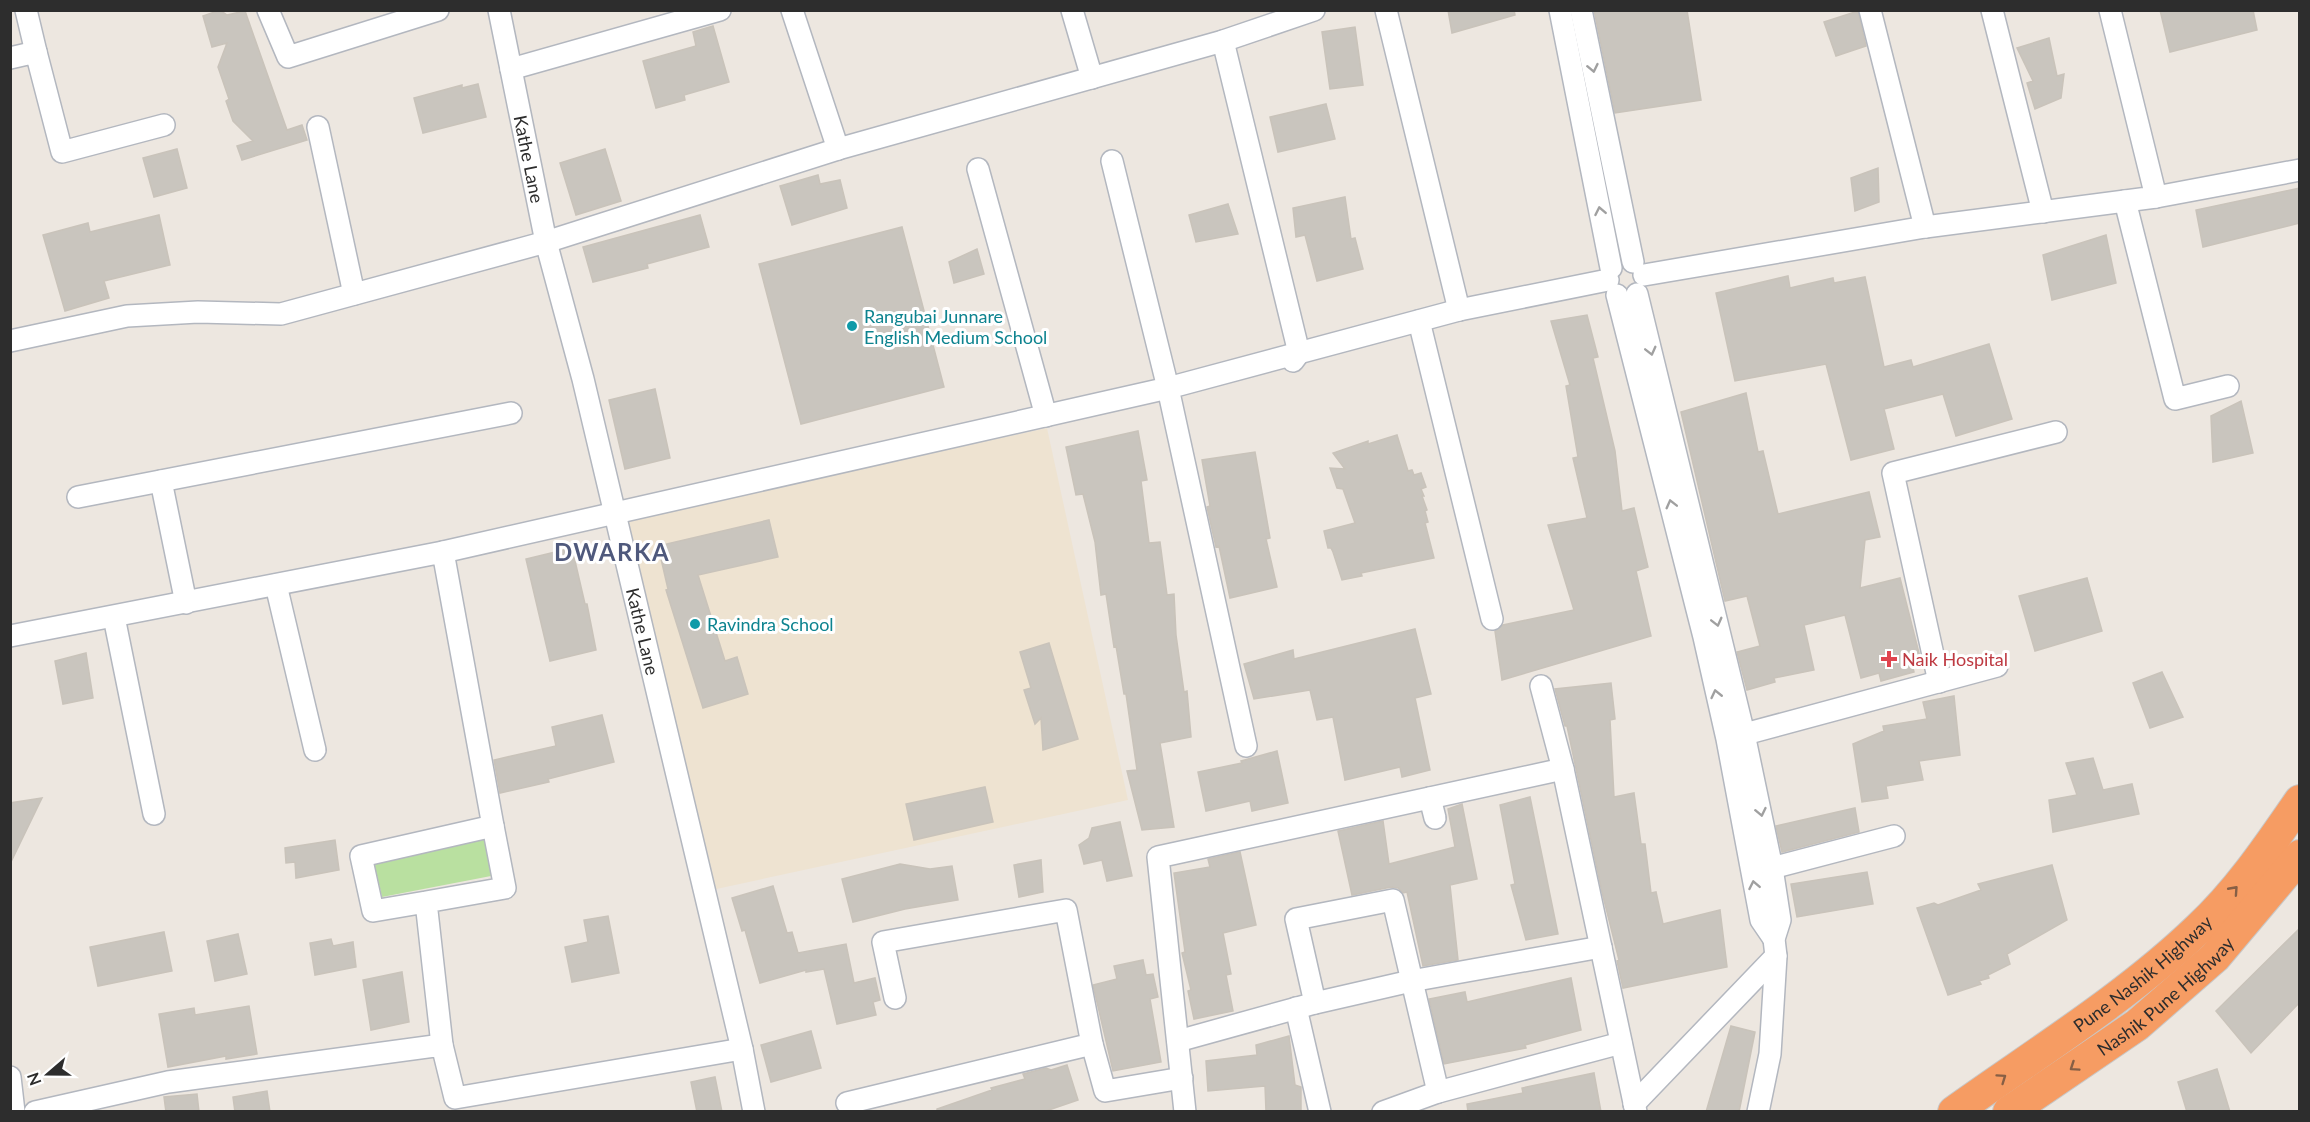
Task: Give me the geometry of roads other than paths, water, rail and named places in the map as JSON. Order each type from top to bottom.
[{"type":"highway","name":"Pune Nashik Highway","points":[[1954,1112],[2144,977],[2199,928],[2295,819]]},
{"type":"highway","name":"Nashik Pune Highway","points":[[2009,1112],[2137,1025],[2215,957],[2300,856]]},
{"type":"street","points":[[26,10],[62,152],[164,125]]},
{"type":"street","points":[[268,10],[288,57],[438,10]]},
{"type":"street","name":"Kathe Lane","points":[[499,10],[546,242],[583,379],[742,1049],[754,1112]]},
{"type":"street","points":[[511,69],[720,10]]},
{"type":"street","points":[[792,10],[838,149]]},
{"type":"street","points":[[1072,10],[1092,78]]},
{"type":"street","points":[[10,340],[127,316],[198,312],[281,314],[546,242],[838,149],[1222,42],[1314,10]]},
{"type":"street","points":[[1386,10],[1459,310]]},
{"type":"street","points":[[1560,10],[1736,737],[1772,868],[1780,920],[1775,948],[1770,1054],[1758,1112]]},
{"type":"street","points":[[1581,10],[1625,279]]},
{"type":"street","points":[[1870,10],[1924,227]]},
{"type":"street","points":[[1992,10],[2043,212]]},
{"type":"street","points":[[2110,10],[2156,197]]},
{"type":"street","points":[[1222,42],[1296,357]]},
{"type":"street","points":[[10,58],[36,52]]},
{"type":"street","points":[[318,127],[354,294]]},
{"type":"street","points":[[1112,160],[1168,388],[1246,746]]},
{"type":"street","points":[[978,169],[1046,416]]},
{"type":"street","points":[[10,636],[443,552],[614,514],[1168,388],[1296,357],[1459,310],[1924,227],[2156,197],[2300,170]]},
{"type":"street","points":[[2125,201],[2175,399],[2228,386]]},
{"type":"street","points":[[1419,321],[1492,619]]},
{"type":"street","points":[[78,497],[511,413]]},
{"type":"street","points":[[1940,682],[1893,473],[2056,432]]},
{"type":"street","points":[[161,480],[186,603]]},
{"type":"street","points":[[443,552],[505,888],[373,911],[361,856],[493,826]]},
{"type":"street","points":[[276,585],[315,750]]},
{"type":"street","points":[[114,617],[154,814]]},
{"type":"street","points":[[1736,737],[1997,666]]},
{"type":"street","points":[[1541,686],[1563,769],[1635,1108]]},
{"type":"street","points":[[1736,737],[1761,920],[1775,948]]},
{"type":"street","points":[[1185,1112],[1158,857],[1563,769]]},
{"type":"street","points":[[1430,798],[1435,819]]},
{"type":"street","points":[[1772,868],[1894,836]]},
{"type":"street","points":[[1320,1112],[1305,1006],[1296,919],[1393,900],[1438,1092]]},
{"type":"street","points":[[426,902],[442,1046],[455,1098],[742,1049]]},
{"type":"street","points":[[895,998],[883,942],[1066,910],[1092,1044],[1106,1091],[1182,1078]]},
{"type":"street","points":[[1178,1041],[1305,1006],[1411,981],[1601,947]]},
{"type":"street","points":[[1635,1108],[1775,948]]},
{"type":"street","points":[[1388,1111],[1438,1092],[1621,1043]]},
{"type":"street","points":[[847,1103],[1092,1044]]},
{"type":"street","points":[[35,1112],[168,1082],[442,1046]]},
{"type":"street","points":[[10,1077],[14,1112]]},
{"type":"place","name":"Rangubai Junnare English Medium School","points":[[852,326]]},
{"type":"place","name":"Ravindra School","points":[[695,624]]},
{"type":"place","name":"Naik Hospital","points":[[1889,659]]},
{"type":"district","name":"DWARKA","points":[[612,551]]}]
